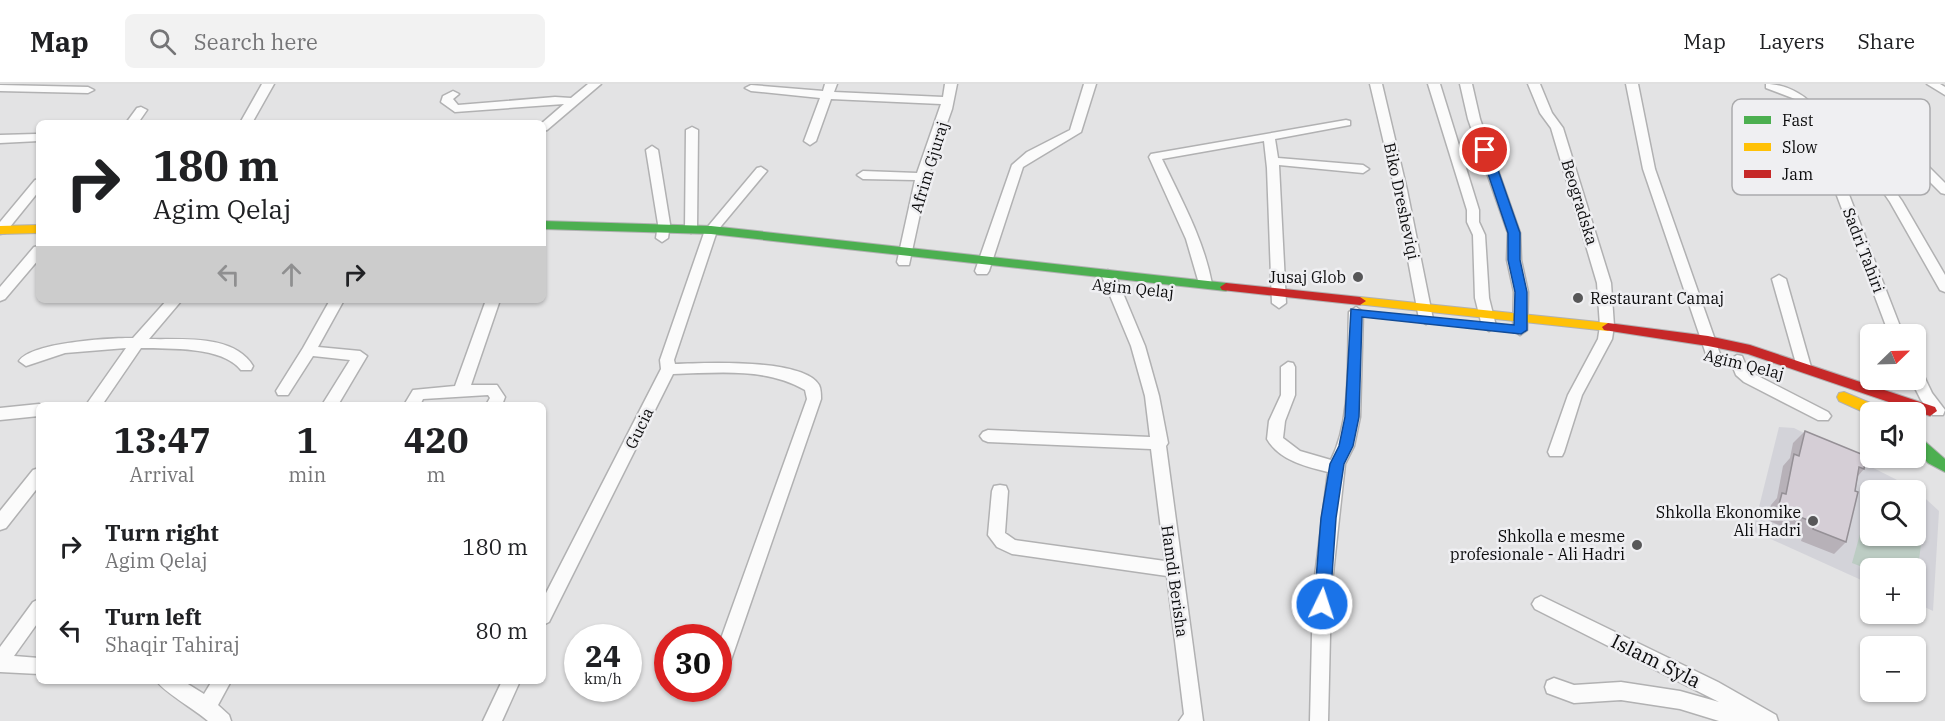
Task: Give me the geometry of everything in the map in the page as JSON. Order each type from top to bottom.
[{"type":"main road","name":"Agim Qelaj","points":[[546,225],[662,233],[691,229],[710,234]]},
{"type":"main road","points":[[0,230],[36,229]]},
{"type":"main road","name":"Agim Qelaj","points":[[546,235],[710,234],[1424,314],[1606,332],[1711,347],[1804,367],[1875,394],[1938,412]]},
{"type":"main road","points":[[0,239],[36,239]]},
{"type":"main road","name":"Agim Qelaj","points":[[1109,279],[1205,284],[1356,312],[1424,314]]},
{"type":"main road","name":"Agim Qelaj","points":[[1711,347],[1737,360],[1801,379],[1860,405]]},
{"type":"main road","points":[[1926,451],[1939,463],[1945,473]]},
{"type":"street","points":[[248,120],[268,84]]},
{"type":"street","points":[[546,125],[595,84]]},
{"type":"street","name":"Afrim Gjuraj","points":[[906,256],[922,177],[948,101],[951,84]]},
{"type":"street","points":[[983,265],[1018,165],[1031,155],[1075,132],[1090,84]]},
{"type":"street","name":"Biko Dresheviqi","points":[[1376,84],[1401,190],[1424,314]]},
{"type":"street","points":[[1434,84],[1473,210],[1473,222],[1479,235],[1482,298],[1487,320]]},
{"type":"street","points":[[1466,84],[1474,119],[1514,233],[1514,260],[1521,292],[1521,324]]},
{"type":"street","name":"Beogradska","points":[[1534,84],[1546,113],[1557,128],[1581,201],[1604,283],[1606,332]]},
{"type":"street","points":[[1632,84],[1649,169],[1711,347]]},
{"type":"street","points":[[1933,84],[1945,92]]},
{"type":"street","name":"Sadri Tahiri","points":[[1770,86],[1801,99]]},
{"type":"street","points":[[0,88],[88,90]]},
{"type":"street","points":[[751,88],[828,90],[948,101]]},
{"type":"street","points":[[810,141],[828,90]]},
{"type":"street","points":[[453,94],[447,98],[447,102],[455,109],[555,100],[574,102]]},
{"type":"street","points":[[134,120],[141,110]]},
{"type":"street","points":[[1205,284],[1204,275],[1187,229],[1155,157],[1346,123]]},
{"type":"street","points":[[691,229],[692,130]]},
{"type":"street","points":[[1269,136],[1279,297]]},
{"type":"street","points":[[0,140],[36,138]]},
{"type":"street","points":[[652,150],[662,233]]},
{"type":"street","points":[[1272,161],[1363,169]]},
{"type":"street","points":[[710,234],[762,171]]},
{"type":"street","points":[[863,175],[922,177]]},
{"type":"street","points":[[1930,175],[1945,190]]},
{"type":"street","points":[[0,230],[36,187]]},
{"type":"street","name":"Sadri Tahiri","points":[[1843,195],[1892,324]]},
{"type":"street","points":[[1892,195],[1945,287]]},
{"type":"street","name":"Gucia","points":[[546,611],[668,369],[667,360],[710,234]]},
{"type":"street","points":[[0,296],[36,254]]},
{"type":"street","name":"Hamdi Berisha","points":[[1109,279],[1143,359],[1160,443],[1166,518],[1175,570],[1191,720]]},
{"type":"street","name":"Agim Qelaj","points":[[1779,279],[1804,367]]},
{"type":"street","points":[[96,402],[138,342],[172,303]]},
{"type":"street","points":[[283,391],[309,351],[335,303]]},
{"type":"street","points":[[461,391],[492,303]]},
{"type":"street","points":[[1319,721],[1322,592],[1329,518],[1337,468],[1346,446],[1352,417],[1356,312]]},
{"type":"street","points":[[1556,452],[1575,395],[1606,332]]},
{"type":"street","points":[[26,361],[40,354],[83,345],[138,342],[225,350],[239,356],[246,366]]},
{"type":"street","points":[[309,351],[360,356],[332,402]]},
{"type":"street","points":[[1737,360],[1741,371],[1749,378],[1823,416]]},
{"type":"street","points":[[1288,367],[1288,395],[1277,421],[1275,439],[1281,448],[1294,456],[1337,468]]},
{"type":"street","points":[[668,369],[715,368],[763,371],[799,378],[812,387],[814,399],[732,635]]},
{"type":"street","points":[[414,402],[418,394],[492,389],[498,397],[496,402]]},
{"type":"street","points":[[1923,390],[1938,412]]},
{"type":"street","points":[[0,414],[36,410]]},
{"type":"street","points":[[988,436],[1160,443]]},
{"type":"street","points":[[0,524],[36,478]]},
{"type":"street","points":[[1000,492],[996,535],[1003,543],[1012,547],[1175,570]]},
{"type":"street","name":"Islam Syla","points":[[1541,604],[1711,688],[1769,721]]},
{"type":"street","points":[[0,663],[36,611]]},
{"type":"street","points":[[0,663],[36,666]]},
{"type":"street","points":[[171,684],[207,707],[222,721]]},
{"type":"street","points":[[207,707],[220,684]]},
{"type":"street","points":[[492,721],[510,684]]},
{"type":"street","name":"Islam Syla","points":[[1554,687],[1574,694],[1621,691],[1680,700],[1711,708],[1740,721]]},
{"type":"shaded area","name":"Shkolla Ekonomike Ali Hadri","points":[[1779,427],[1794,428],[1860,461],[1860,468],[1873,468],[1897,480],[1860,480],[1860,546],[1926,546],[1926,499],[1939,511],[1933,611],[1926,608],[1926,558],[1860,558],[1860,579],[1753,531]]},
{"type":"shaded area","points":[[1860,534],[1860,546],[1921,546],[1919,558],[1860,558],[1860,566],[1852,563]]},
{"type":"building","name":"Shkolla Ekonomike Ali Hadri","points":[[1805,431],[1860,454],[1860,467],[1855,491],[1858,492],[1846,542],[1813,529],[1815,523],[1778,508],[1782,493],[1786,494],[1794,454],[1799,456]]},
{"type":"traffic: fast","points":[[546,225],[711,230],[1226,287]]},
{"type":"traffic: fast","points":[[1926,452],[1945,466]]},
{"type":"traffic: slow","points":[[0,230],[36,229]]},
{"type":"traffic: slow","points":[[1360,301],[1608,327]]},
{"type":"traffic: slow","points":[[1844,397],[1860,404]]},
{"type":"traffic: jam","points":[[1226,287],[1360,301]]},
{"type":"traffic: jam","points":[[1608,327],[1708,341],[1750,350],[1930,411]]},
{"type":"place","name":"Jusaj Glob","points":[[1358,277]]},
{"type":"place","name":"Restaurant Camaj","points":[[1578,298]]},
{"type":"place","name":"Shkolla Ekonomike Ali Hadri","points":[[1813,521]]},
{"type":"place","name":"Shkolla e mesme profesionale - Ali Hadri","points":[[1637,545]]},
{"type":"route","points":[[1322,604],[1329,518],[1337,464],[1346,446],[1352,417],[1356,312],[1521,330],[1521,292],[1514,260],[1514,233],[1485,150]]}]
